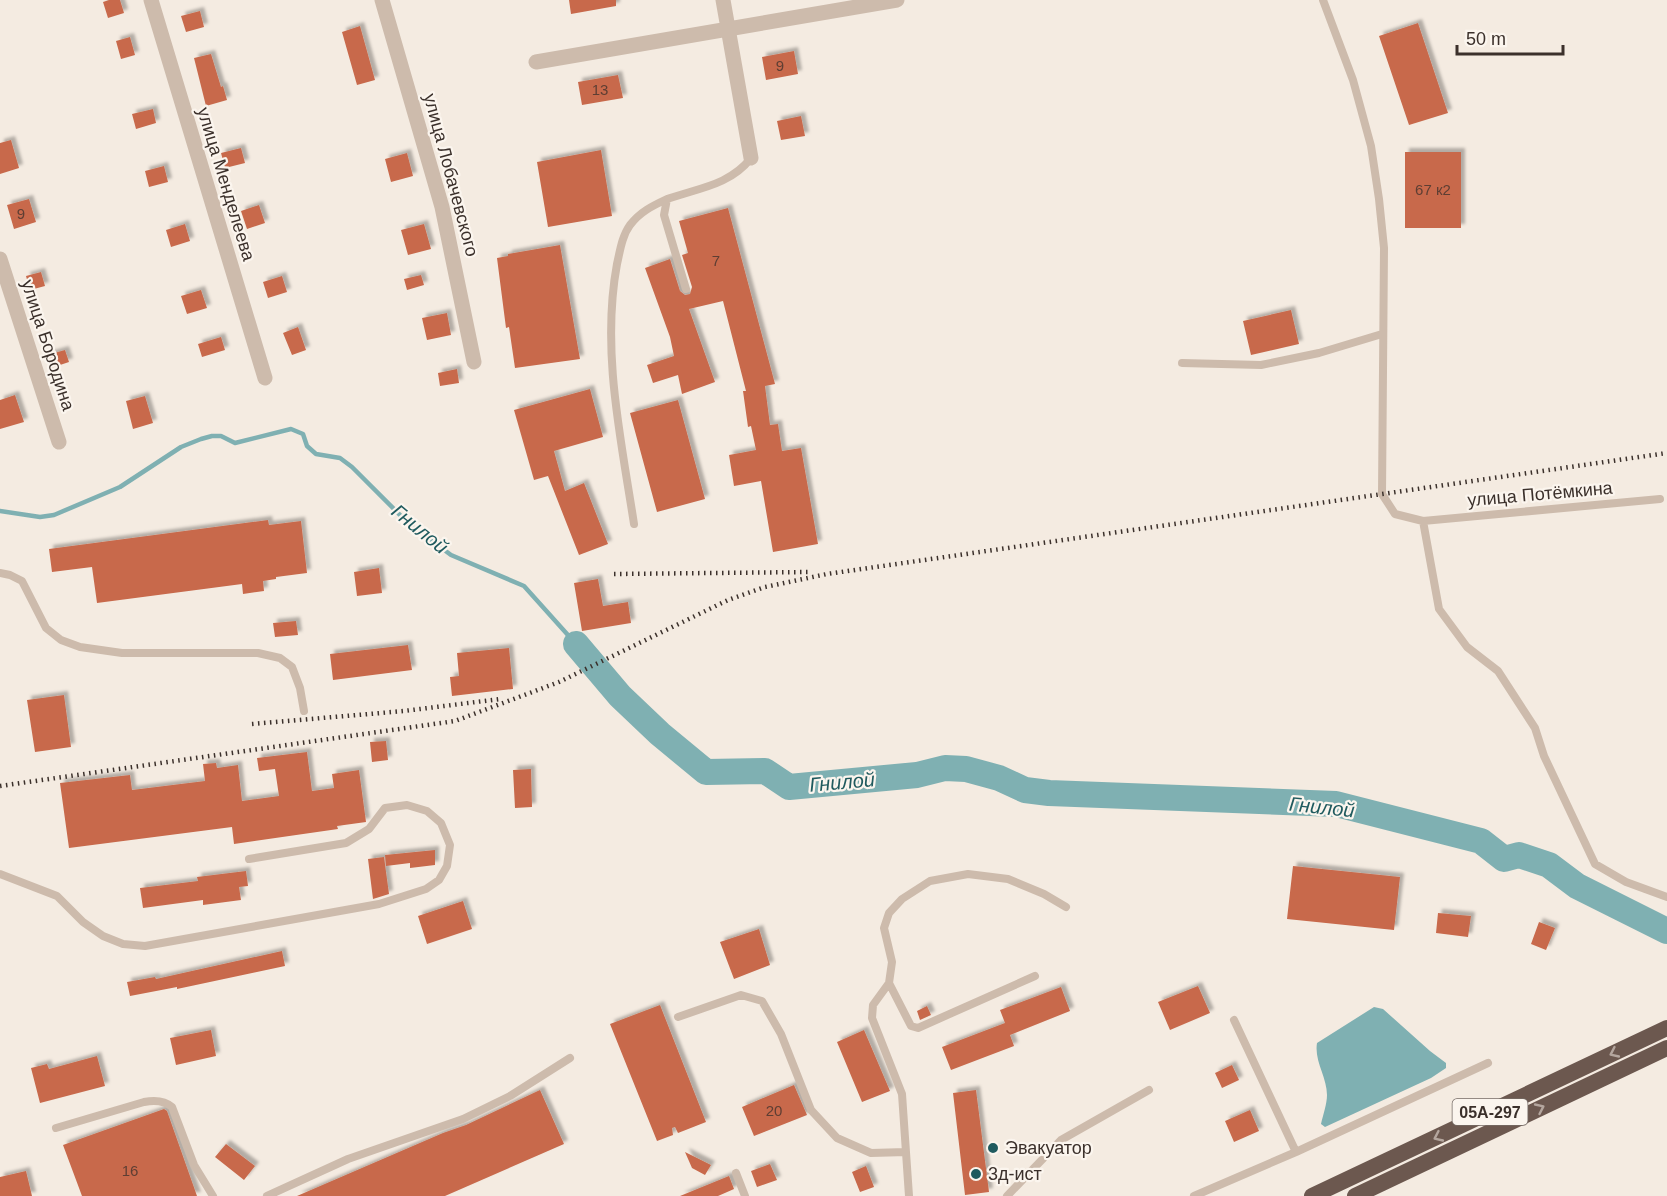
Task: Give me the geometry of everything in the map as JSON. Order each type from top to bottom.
[{"type":"highway","name":"05А-297","points":[[1312,1196],[1667,1028]]},
{"type":"highway","name":"05А-297","points":[[1355,1196],[1667,1048]]},
{"type":"street","name":"улица Менделеева","points":[[151,0],[265,378]]},
{"type":"street","name":"улица Лобачевского","points":[[382,0],[442,207],[474,362]]},
{"type":"street","points":[[723,0],[751,158]]},
{"type":"street","points":[[536,62],[897,0]]},
{"type":"street","name":"улица Бородина","points":[[0,259],[59,442]]},
{"type":"lane","points":[[1323,0],[1353,80],[1371,146],[1384,248],[1382,494],[1395,514],[1423,521],[1439,609],[1467,647],[1498,671],[1535,729],[1544,756],[1594,864],[1626,882],[1667,897]]},
{"type":"lane","points":[[634,524],[614,392],[612,291],[621,247],[629,226],[645,209],[667,199],[724,182],[743,168],[751,158]]},
{"type":"lane","points":[[667,199],[664,215],[686,289]]},
{"type":"lane","points":[[1182,363],[1260,365],[1319,353],[1382,333]]},
{"type":"lane","name":"улица Потёмкина","points":[[1423,521],[1659,499]]},
{"type":"lane","points":[[0,573],[22,581],[46,628],[61,640],[80,647],[122,653],[258,653],[280,658],[292,667],[300,688],[304,711]]},
{"type":"lane","points":[[0,874],[57,896],[83,922],[103,936],[123,944],[145,946],[379,904],[426,889],[439,880],[447,866],[450,844],[441,823],[427,811],[407,805],[385,808],[369,829],[346,843],[249,859]]},
{"type":"lane","points":[[1035,976],[918,1028],[911,1026],[890,983],[892,962],[884,928],[889,913],[902,898],[930,881],[968,874],[1008,879],[1044,894],[1066,907]]},
{"type":"lane","points":[[890,983],[873,1005],[872,1018],[902,1094],[909,1196]]},
{"type":"lane","points":[[678,1017],[741,995],[762,1002],[781,1035],[811,1110],[837,1138],[871,1153],[906,1152]]},
{"type":"lane","points":[[1234,1020],[1296,1152]]},
{"type":"lane","points":[[267,1196],[348,1159],[463,1119],[510,1096],[570,1058]]},
{"type":"lane","points":[[1194,1196],[1296,1152],[1488,1063]]},
{"type":"lane","points":[[1007,1196],[1060,1140],[1149,1090]]},
{"type":"lane","points":[[56,1128],[144,1102],[154,1101],[168,1104],[172,1107],[194,1165],[213,1196]]},
{"type":"lane","points":[[736,1173],[745,1196]]},
{"type":"water","points":[[1374,1007],[1383,1009],[1446,1063],[1446,1068],[1431,1078],[1325,1127],[1321,1124],[1327,1095],[1317,1056],[1317,1043]]},
{"type":"building","points":[[120,0],[124,13],[108,18],[103,2]]},
{"type":"building","points":[[569,0],[616,0],[616,6],[571,14]]},
{"type":"building","points":[[200,11],[204,27],[186,32],[181,16]]},
{"type":"building","points":[[1418,23],[1448,113],[1409,125],[1379,36]]},
{"type":"building","points":[[360,26],[375,80],[357,85],[342,32]]},
{"type":"building","points":[[130,37],[135,55],[121,59],[116,41]]},
{"type":"building","points":[[794,51],[798,74],[766,80],[762,57]]},
{"type":"building","points":[[211,54],[227,100],[206,106],[194,58]]},
{"type":"building","points":[[618,75],[623,98],[582,105],[578,82]]},
{"type":"building","points":[[153,109],[156,123],[136,129],[132,114]]},
{"type":"building","points":[[801,116],[805,136],[781,140],[777,121]]},
{"type":"building","points":[[11,140],[19,168],[0,174],[0,143]]},
{"type":"building","points":[[241,148],[245,163],[225,168],[221,153]]},
{"type":"building","points":[[601,150],[612,216],[548,227],[537,162]]},
{"type":"building","points":[[1405,152],[1461,152],[1461,228],[1405,228]]},
{"type":"building","points":[[407,153],[413,176],[391,182],[385,159]]},
{"type":"building","points":[[164,166],[168,182],[149,187],[145,171]]},
{"type":"building","points":[[29,199],[36,222],[14,229],[7,205]]},
{"type":"building","points":[[259,205],[265,223],[247,229],[241,211]]},
{"type":"building","points":[[728,208],[775,384],[765,386],[770,425],[778,424],[782,451],[801,448],[818,544],[773,552],[761,481],[734,486],[729,455],[756,450],[751,426],[748,427],[743,391],[746,391],[723,301],[689,309],[715,382],[682,394],[678,375],[653,383],[647,365],[674,356],[670,337],[645,268],[670,259],[680,291],[685,295],[690,294],[692,287],[682,255],[688,253],[679,221]]},
{"type":"building","points":[[185,224],[190,241],[171,247],[166,230]]},
{"type":"building","points":[[424,224],[431,249],[408,255],[401,230]]},
{"type":"building","points":[[560,245],[580,359],[515,368],[509,327],[506,328],[497,258]]},
{"type":"building","points":[[41,272],[45,286],[30,290],[26,276]]},
{"type":"building","points":[[421,275],[424,285],[407,290],[404,279]]},
{"type":"building","points":[[282,276],[287,292],[268,298],[263,282]]},
{"type":"building","points":[[201,290],[207,308],[187,314],[181,296]]},
{"type":"building","points":[[1291,310],[1299,344],[1251,355],[1243,321]]},
{"type":"building","points":[[447,313],[451,335],[427,340],[422,318]]},
{"type":"building","points":[[298,327],[306,350],[292,355],[283,333]]},
{"type":"building","points":[[221,337],[225,350],[202,357],[198,344]]},
{"type":"building","points":[[65,350],[69,362],[51,368],[47,355]]},
{"type":"building","points":[[457,369],[459,383],[440,386],[438,373]]},
{"type":"building","points":[[590,389],[603,437],[554,451],[565,491],[584,483],[608,544],[579,555],[548,476],[534,480],[514,410]]},
{"type":"building","points":[[15,395],[24,422],[0,429],[0,400]]},
{"type":"building","points":[[145,396],[153,423],[133,429],[126,401]]},
{"type":"building","points":[[678,400],[705,499],[657,512],[630,413]]},
{"type":"building","points":[[268,520],[269,525],[301,521],[307,573],[263,581],[264,591],[243,594],[242,584],[97,603],[92,567],[52,572],[49,549]]},
{"type":"building","points":[[379,568],[382,593],[357,596],[354,572]]},
{"type":"building","points":[[598,579],[603,606],[628,602],[631,623],[582,631],[574,583]]},
{"type":"building","points":[[296,621],[298,635],[275,637],[273,623]]},
{"type":"building","points":[[408,645],[412,670],[333,680],[330,654]]},
{"type":"building","points":[[509,648],[513,689],[452,696],[450,677],[459,676],[457,653]]},
{"type":"building","points":[[64,695],[71,747],[35,752],[27,700]]},
{"type":"building","points":[[386,741],[388,760],[372,762],[370,742]]},
{"type":"building","points":[[307,752],[312,791],[334,788],[332,774],[359,770],[366,822],[337,826],[338,829],[234,844],[232,827],[69,848],[60,783],[130,775],[132,790],[205,781],[203,764],[216,763],[217,768],[238,765],[242,801],[279,796],[275,769],[259,771],[257,758]]},
{"type":"building","points":[[531,769],[532,807],[515,808],[513,770]]},
{"type":"building","points":[[435,850],[435,865],[410,868],[410,863],[386,866],[385,855]]},
{"type":"building","points":[[384,857],[389,894],[373,899],[368,859]]},
{"type":"building","points":[[1293,866],[1400,877],[1394,930],[1287,919]]},
{"type":"building","points":[[246,871],[248,886],[239,887],[241,900],[203,905],[203,900],[143,908],[140,888],[198,881],[197,877]]},
{"type":"building","points":[[463,901],[472,929],[427,944],[418,916]]},
{"type":"building","points":[[1438,913],[1471,916],[1468,937],[1436,933]]},
{"type":"building","points":[[1539,922],[1555,928],[1546,950],[1531,944]]},
{"type":"building","points":[[759,929],[770,965],[734,979],[720,942]]},
{"type":"building","points":[[282,951],[285,966],[177,989],[177,987],[130,996],[127,982],[155,977],[156,979]]},
{"type":"building","points":[[1198,986],[1210,1013],[1170,1030],[1158,1002]]},
{"type":"building","points":[[1061,987],[1070,1011],[1010,1035],[1014,1046],[951,1070],[942,1047],[1005,1023],[1000,1010]]},
{"type":"building","points":[[660,1005],[706,1122],[678,1133],[675,1127],[672,1128],[673,1135],[657,1141],[610,1024]]},
{"type":"building","points":[[927,1006],[931,1015],[920,1020],[917,1011]]},
{"type":"building","points":[[211,1030],[216,1056],[176,1065],[170,1038]]},
{"type":"building","points":[[864,1030],[890,1091],[862,1102],[837,1042]]},
{"type":"building","points":[[97,1056],[105,1086],[40,1103],[31,1068],[47,1064],[49,1069]]},
{"type":"building","points":[[1232,1065],[1239,1080],[1222,1088],[1215,1073]]},
{"type":"building","points":[[794,1085],[807,1115],[754,1136],[742,1107]]},
{"type":"building","points":[[540,1090],[564,1144],[445,1196],[297,1196],[466,1125]]},
{"type":"building","points":[[976,1090],[989,1192],[965,1195],[953,1093]]},
{"type":"building","points":[[164,1109],[167,1111],[197,1196],[82,1196],[63,1145]]},
{"type":"building","points":[[1250,1110],[1259,1131],[1234,1142],[1225,1121]]},
{"type":"building","points":[[226,1144],[255,1166],[244,1180],[215,1157]]},
{"type":"building","points":[[685,1152],[711,1165],[705,1175],[692,1168]]},
{"type":"building","points":[[770,1164],[777,1180],[757,1187],[751,1171]]},
{"type":"building","points":[[866,1166],[874,1187],[860,1192],[852,1172]]},
{"type":"building","points":[[26,1171],[32,1196],[0,1196],[0,1177]]},
{"type":"building","points":[[729,1176],[734,1189],[718,1196],[680,1196]]},
{"type":"waterway","name":"Гнилой","points":[[0,511],[40,517],[54,515],[120,487],[181,447],[201,439],[221,436],[235,443],[291,429],[303,434],[307,446],[316,454],[340,458],[352,467],[408,523],[451,555],[524,586],[576,644]]},
{"type":"waterway","name":"Гнилой","points":[[576,644],[620,696],[660,734],[706,772],[765,771],[789,787],[917,775],[945,768],[966,769],[999,778],[1025,790],[1049,793],[1336,804],[1481,841],[1504,859],[1519,855],[1549,865],[1577,886],[1667,931]]},
{"type":"railway","points":[[0,786],[455,721],[559,682],[728,600],[765,587],[827,574],[1667,453]]},
{"type":"railway","points":[[614,574],[809,572]]},
{"type":"railway","points":[[252,724],[404,711],[500,699]]},
{"type":"place","name":"Эвакуатор","points":[[993,1148]]},
{"type":"place","name":"3д-ист","points":[[976,1174]]}]
